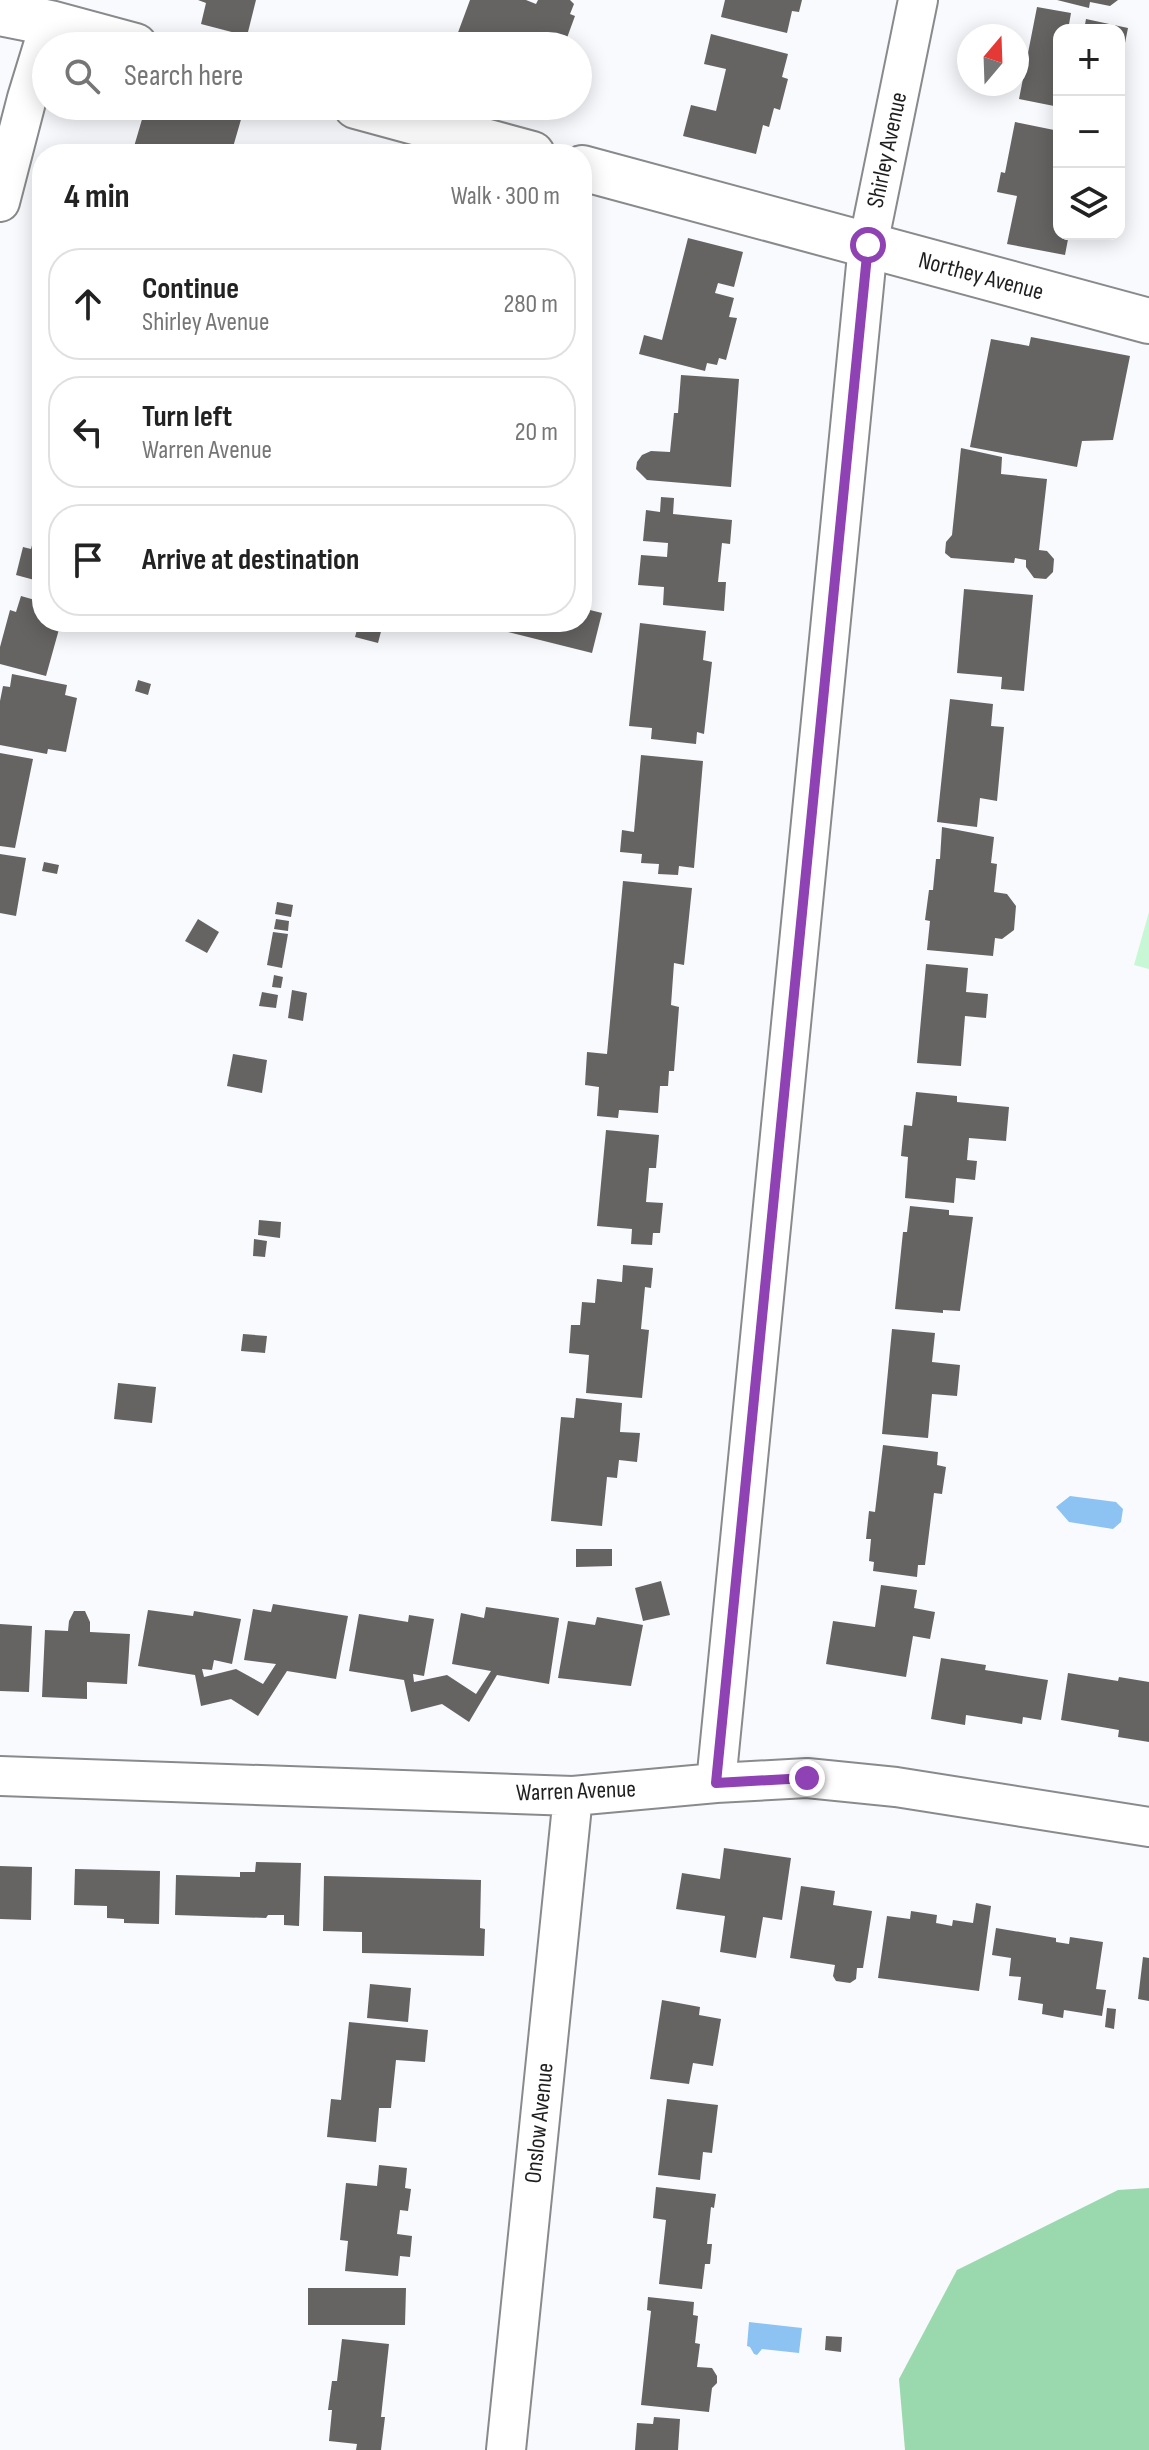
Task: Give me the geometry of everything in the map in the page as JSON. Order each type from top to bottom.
[{"type":"street","name":"Shirley Avenue","points":[[716,1783],[868,245],[918,0]]},
{"type":"street","points":[[0,13],[55,12],[102,32]]},
{"type":"street","points":[[48,32],[55,12]]},
{"type":"street","points":[[0,202],[32,83]]},
{"type":"street","points":[[407,120],[495,144]]},
{"type":"street","name":"Northey Avenue","points":[[592,171],[1149,321]]},
{"type":"street","name":"Warren Avenue","points":[[0,1776],[573,1796],[807,1778],[896,1787],[1149,1827]]},
{"type":"street","name":"Onslow Avenue","points":[[506,2450],[573,1796]]},
{"type":"green space","points":[[1149,912],[1149,969],[1134,965]]},
{"type":"green space","points":[[1149,2188],[1149,2450],[905,2450],[899,2379],[957,2270],[1118,2190]]},
{"type":"water","points":[[1070,1496],[1116,1502],[1123,1509],[1121,1522],[1113,1529],[1069,1522],[1056,1507]]},
{"type":"water","points":[[749,2322],[802,2328],[799,2353],[762,2349],[757,2355],[754,2354],[747,2346]]},
{"type":"building","points":[[198,0],[256,0],[248,32],[232,32],[201,24],[206,3]]},
{"type":"building","points":[[470,0],[526,0],[536,4],[538,0],[570,0],[574,4],[570,14],[575,16],[569,32],[458,32]]},
{"type":"building","points":[[725,0],[802,0],[799,12],[792,11],[787,33],[721,17]]},
{"type":"building","points":[[1057,0],[1118,0],[1110,6],[1090,2],[1089,8]]},
{"type":"building","points":[[1037,7],[1071,13],[1069,24],[1053,24],[1053,106],[1019,99],[1020,96],[1029,96],[1029,48]]},
{"type":"building","points":[[1086,19],[1109,24],[1085,24]]},
{"type":"building","points":[[711,34],[788,54],[782,77],[788,79],[780,110],[774,108],[769,127],[763,125],[756,154],[683,136],[691,105],[716,111],[726,69],[704,64]]},
{"type":"building","points":[[142,120],[241,120],[234,144],[135,144]]},
{"type":"building","points":[[1015,122],[1053,130],[1053,240],[1068,240],[1065,255],[1007,244],[1017,196],[997,192],[1001,172],[1005,173]]},
{"type":"building","points":[[688,238],[743,252],[734,287],[718,283],[715,293],[734,298],[729,317],[737,318],[726,360],[719,358],[717,365],[707,363],[705,371],[639,354],[644,335],[662,340]]},
{"type":"building","points":[[1031,337],[1130,356],[1113,440],[1082,441],[1077,467],[970,447],[991,339],[1029,346]]},
{"type":"building","points":[[681,375],[739,379],[731,487],[647,480],[636,469],[642,455],[651,451],[670,452],[674,413],[678,413]]},
{"type":"building","points":[[961,448],[1002,457],[1001,474],[1047,479],[1039,550],[1047,551],[1054,559],[1053,572],[1046,579],[1034,578],[1026,567],[1026,560],[1015,558],[1014,563],[951,558],[945,553],[946,542],[952,535]]},
{"type":"building","points":[[661,497],[674,498],[673,514],[732,520],[730,544],[722,543],[718,582],[726,582],[724,611],[663,605],[664,587],[638,585],[641,555],[667,557],[668,543],[643,541],[646,510],[660,512]]},
{"type":"building","points":[[32,545],[32,579],[16,575],[23,547],[31,549]]},
{"type":"building","points":[[964,589],[1033,595],[1024,691],[1001,689],[1002,677],[957,673]]},
{"type":"building","points":[[21,596],[32,599],[32,632],[58,632],[46,676],[0,664],[0,647],[10,610],[16,612]]},
{"type":"building","points":[[592,610],[602,613],[592,653],[508,632],[592,632]]},
{"type":"building","points":[[640,623],[706,631],[703,660],[712,662],[704,734],[697,732],[696,744],[651,739],[652,728],[629,726]]},
{"type":"building","points":[[356,632],[381,632],[378,643],[355,637]]},
{"type":"building","points":[[12,674],[67,685],[65,695],[77,698],[66,752],[48,749],[47,754],[0,745],[0,701],[3,686],[10,687]]},
{"type":"building","points":[[138,680],[151,684],[148,695],[135,691]]},
{"type":"building","points":[[950,699],[993,704],[991,726],[1004,727],[997,801],[980,798],[977,827],[937,822]]},
{"type":"building","points":[[0,753],[33,759],[15,848],[0,846]]},
{"type":"building","points":[[641,755],[703,761],[694,868],[679,866],[678,875],[658,874],[659,864],[641,863],[642,854],[620,852],[622,830],[634,832]]},
{"type":"building","points":[[942,827],[994,837],[991,863],[997,864],[994,892],[1007,894],[1016,906],[1014,930],[1002,939],[995,938],[993,956],[927,950],[930,921],[925,920],[929,890],[933,890],[936,859],[940,859]]},
{"type":"building","points":[[0,854],[26,858],[16,916],[0,913]]},
{"type":"building","points":[[44,862],[59,865],[57,874],[42,871]]},
{"type":"building","points":[[623,881],[692,888],[684,965],[674,963],[671,1005],[679,1007],[674,1071],[669,1071],[668,1086],[660,1086],[658,1113],[619,1110],[618,1118],[597,1116],[599,1087],[585,1085],[587,1052],[607,1054]]},
{"type":"building","points":[[277,902],[293,905],[291,917],[275,914]]},
{"type":"building","points":[[198,919],[219,932],[207,953],[185,941]]},
{"type":"building","points":[[276,919],[289,921],[288,931],[274,929]]},
{"type":"building","points":[[273,932],[288,934],[282,968],[267,965]]},
{"type":"building","points":[[926,964],[968,968],[966,992],[988,994],[986,1018],[965,1016],[961,1066],[917,1063]]},
{"type":"building","points":[[274,975],[283,977],[281,988],[272,987]]},
{"type":"building","points":[[292,990],[307,993],[303,1021],[288,1018]]},
{"type":"building","points":[[262,992],[278,995],[276,1008],[259,1006]]},
{"type":"building","points":[[233,1054],[267,1060],[262,1093],[227,1086]]},
{"type":"building","points":[[916,1092],[957,1096],[957,1102],[1009,1107],[1006,1141],[969,1138],[967,1160],[977,1161],[975,1180],[956,1178],[954,1203],[905,1198],[908,1157],[901,1156],[904,1125],[912,1126]]},
{"type":"building","points":[[606,1130],[659,1135],[656,1168],[649,1168],[646,1202],[663,1203],[660,1233],[653,1233],[652,1245],[631,1244],[632,1229],[597,1226]]},
{"type":"building","points":[[910,1206],[949,1210],[949,1215],[973,1217],[960,1311],[943,1310],[943,1313],[895,1309],[903,1232],[907,1232]]},
{"type":"building","points":[[259,1220],[281,1222],[280,1238],[258,1235]]},
{"type":"building","points":[[254,1239],[267,1241],[265,1257],[253,1256]]},
{"type":"building","points":[[623,1265],[653,1268],[651,1288],[645,1287],[641,1329],[649,1330],[642,1398],[586,1393],[589,1355],[569,1353],[571,1325],[580,1325],[582,1302],[595,1303],[597,1279],[622,1282]]},
{"type":"building","points":[[892,1329],[935,1333],[932,1362],[960,1365],[957,1396],[932,1394],[928,1438],[882,1434]]},
{"type":"building","points":[[243,1334],[267,1336],[265,1353],[241,1351]]},
{"type":"building","points":[[118,1383],[156,1387],[152,1423],[114,1419]]},
{"type":"building","points":[[576,1398],[622,1403],[620,1432],[640,1433],[637,1462],[619,1460],[617,1478],[607,1477],[602,1526],[551,1521],[561,1417],[574,1418]]},
{"type":"building","points":[[883,1445],[938,1452],[937,1465],[946,1467],[942,1494],[934,1493],[925,1565],[918,1565],[917,1577],[873,1571],[874,1562],[869,1561],[871,1539],[866,1539],[869,1511],[875,1512]]},
{"type":"building","points":[[576,1549],[612,1549],[612,1566],[576,1567]]},
{"type":"building","points":[[661,1581],[670,1615],[643,1621],[635,1588]]},
{"type":"building","points":[[881,1585],[917,1590],[914,1608],[935,1612],[930,1639],[913,1636],[906,1677],[826,1664],[833,1621],[875,1627]]},
{"type":"building","points":[[273,1604],[348,1616],[336,1679],[287,1671],[258,1716],[231,1699],[201,1706],[195,1675],[138,1666],[148,1610],[193,1616],[194,1611],[241,1619],[232,1664],[214,1660],[212,1670],[202,1669],[204,1677],[236,1669],[263,1684],[276,1664],[244,1660],[253,1609],[271,1612]]},
{"type":"building","points":[[486,1607],[559,1618],[549,1684],[497,1675],[469,1722],[442,1704],[411,1712],[404,1680],[349,1671],[359,1614],[408,1622],[409,1615],[434,1619],[424,1676],[413,1674],[414,1682],[447,1675],[476,1694],[491,1671],[452,1664],[461,1613],[484,1618]]},
{"type":"building","points":[[74,1611],[85,1611],[90,1632],[130,1634],[127,1684],[87,1682],[87,1699],[42,1697],[45,1630],[68,1631]]},
{"type":"building","points":[[597,1617],[643,1625],[631,1686],[558,1678],[568,1621],[595,1625]]},
{"type":"building","points":[[0,1624],[32,1626],[29,1692],[0,1691]]},
{"type":"building","points":[[941,1658],[986,1665],[985,1670],[1048,1680],[1041,1720],[1023,1717],[1022,1724],[966,1715],[965,1725],[931,1719]]},
{"type":"building","points":[[1068,1673],[1118,1681],[1119,1677],[1149,1682],[1149,1742],[1118,1737],[1119,1730],[1061,1720]]},
{"type":"building","points":[[724,1848],[791,1858],[782,1920],[763,1917],[756,1958],[720,1952],[725,1916],[676,1909],[682,1873],[720,1879]]},
{"type":"building","points":[[256,1862],[301,1863],[299,1926],[284,1925],[284,1915],[268,1915],[266,1918],[175,1915],[176,1875],[240,1877],[240,1872],[255,1872]]},
{"type":"building","points":[[0,1866],[32,1867],[31,1920],[0,1919]]},
{"type":"building","points":[[75,1869],[160,1871],[159,1924],[124,1923],[124,1919],[107,1918],[107,1906],[74,1905]]},
{"type":"building","points":[[324,1876],[481,1880],[480,1928],[485,1929],[484,1956],[362,1953],[362,1932],[323,1931]]},
{"type":"building","points":[[801,1886],[835,1891],[833,1905],[872,1911],[863,1968],[857,1968],[856,1979],[850,1983],[836,1981],[833,1976],[835,1965],[790,1958]]},
{"type":"building","points":[[976,1903],[991,1906],[979,1991],[878,1978],[887,1916],[910,1919],[911,1911],[937,1915],[936,1923],[952,1926],[953,1920],[973,1923]]},
{"type":"building","points":[[996,1928],[1056,1938],[1056,1942],[1069,1944],[1070,1937],[1103,1942],[1096,1989],[1106,1990],[1102,2016],[1064,2010],[1063,2018],[1042,2014],[1043,2004],[1018,2000],[1021,1977],[1009,1976],[1011,1958],[992,1955]]},
{"type":"building","points":[[1143,1957],[1149,1958],[1149,2001],[1138,1999]]},
{"type":"building","points":[[370,1984],[411,1988],[408,2022],[367,2018]]},
{"type":"building","points":[[662,2000],[700,2007],[699,2015],[721,2019],[713,2066],[693,2063],[689,2084],[650,2079]]},
{"type":"building","points":[[1107,2008],[1116,2009],[1114,2029],[1105,2027]]},
{"type":"building","points":[[349,2022],[428,2030],[425,2062],[396,2060],[391,2108],[379,2108],[376,2142],[327,2137],[331,2099],[341,2100]]},
{"type":"building","points":[[667,2099],[718,2105],[712,2153],[703,2152],[700,2180],[658,2175]]},
{"type":"building","points":[[379,2165],[407,2168],[405,2188],[411,2189],[408,2211],[400,2210],[397,2234],[412,2236],[410,2257],[400,2256],[398,2276],[345,2271],[348,2241],[340,2240],[346,2183],[377,2186]]},
{"type":"building","points":[[656,2187],[716,2194],[714,2208],[711,2207],[707,2244],[712,2244],[710,2264],[705,2264],[702,2289],[659,2284],[666,2220],[653,2218]]},
{"type":"building","points":[[308,2288],[406,2288],[405,2325],[308,2325]]},
{"type":"building","points":[[648,2297],[694,2302],[693,2315],[698,2316],[695,2343],[700,2344],[697,2367],[712,2368],[717,2376],[709,2412],[641,2405],[651,2311],[647,2310]]},
{"type":"building","points":[[826,2336],[842,2337],[841,2352],[825,2350]]},
{"type":"building","points":[[342,2339],[389,2344],[381,2417],[385,2417],[381,2450],[356,2450],[357,2444],[329,2441],[332,2410],[328,2410],[332,2381],[337,2381]]},
{"type":"building","points":[[654,2417],[680,2419],[678,2450],[635,2450],[637,2423],[653,2424]]},
{"type":"route","points":[[807,1778],[716,1783],[868,245]]}]
